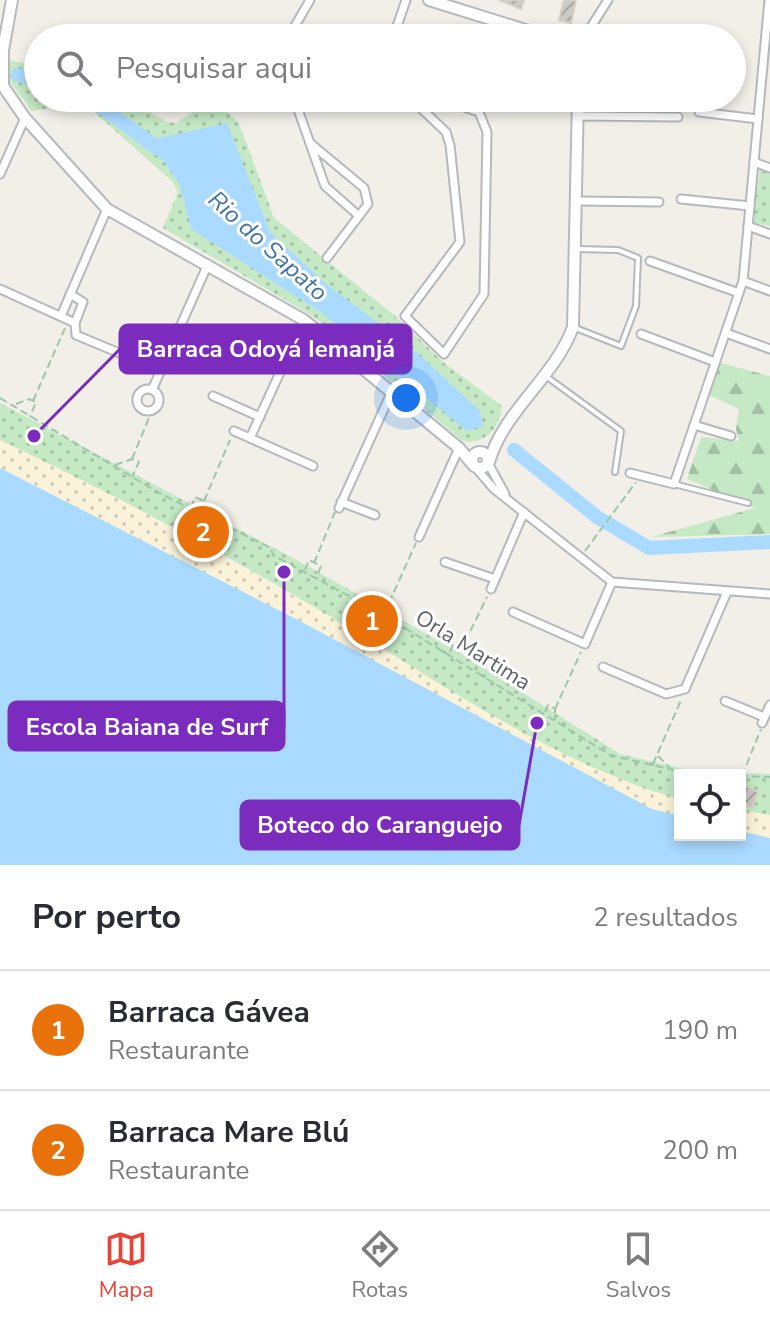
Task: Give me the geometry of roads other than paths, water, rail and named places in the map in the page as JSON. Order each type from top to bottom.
[{"type":"street","points":[[12,0],[2,54],[1,88],[107,209],[304,320],[459,448],[508,499],[612,582],[770,594]]},
{"type":"street","points":[[296,24],[310,0]]},
{"type":"street","points":[[398,24],[406,0]]},
{"type":"street","points":[[429,0],[506,24]]},
{"type":"street","points":[[594,24],[608,0]]},
{"type":"street","points":[[630,473],[674,484],[743,281],[769,0]]},
{"type":"street","points":[[299,112],[325,186],[359,216]]},
{"type":"street","points":[[425,112],[446,132],[450,145],[460,242],[405,316],[444,354],[484,294],[487,132],[479,112]]},
{"type":"street","points":[[474,466],[472,457],[497,438],[573,327],[578,112]]},
{"type":"street","points":[[699,112],[758,119]]},
{"type":"street","points":[[0,174],[21,113]]},
{"type":"street","points":[[578,116],[678,117]]},
{"type":"street","points":[[310,143],[367,192],[368,204],[327,258]]},
{"type":"street","points":[[754,162],[770,168]]},
{"type":"street","points":[[681,199],[750,206]]},
{"type":"street","points":[[578,201],[659,202]]},
{"type":"street","points":[[107,209],[70,294],[68,319],[76,335],[124,355]]},
{"type":"street","points":[[748,226],[770,234]]},
{"type":"street","points":[[650,261],[739,293]]},
{"type":"street","points":[[152,390],[208,264]]},
{"type":"street","points":[[743,281],[770,291]]},
{"type":"street","points":[[0,289],[68,319]]},
{"type":"street","points":[[68,319],[83,302],[70,294]]},
{"type":"street","points":[[250,438],[304,320]]},
{"type":"street","points":[[726,333],[770,349]]},
{"type":"street","points":[[641,334],[715,362]]},
{"type":"street","points":[[144,388],[152,390],[159,395],[151,413],[137,405],[144,388]]},
{"type":"street","points":[[375,515],[340,505],[392,391]]},
{"type":"street","points":[[213,396],[260,417]]},
{"type":"street","points":[[694,425],[731,436]]},
{"type":"street","points":[[234,431],[313,466]]},
{"type":"street","points":[[474,466],[483,469],[489,462],[497,438]]},
{"type":"street","points":[[459,448],[487,455],[508,499]]},
{"type":"street","points":[[419,537],[459,448]]},
{"type":"street","points":[[491,589],[524,512]]},
{"type":"street","points":[[445,562],[495,579]]},
{"type":"street","points":[[513,612],[585,644],[612,582]]},
{"type":"street","points":[[603,667],[666,694],[685,689],[727,592]]},
{"type":"street","points":[[725,701],[763,720],[770,705]]},
{"type":"lane","points":[[573,327],[621,346],[636,306],[638,258],[618,250],[577,249]]},
{"type":"lane","points":[[543,375],[621,431],[615,472]]},
{"type":"lane","points":[[674,484],[748,503]]},
{"type":"water","points":[[227,123],[270,232],[326,284],[414,350],[480,411],[483,426],[467,431],[322,313],[191,229],[180,185],[150,140]]},
{"type":"water","points":[[0,468],[296,619],[652,809],[674,814],[674,841],[746,841],[746,832],[770,838],[770,865],[0,865]]},
{"type":"waterway","name":"Rio do Sapato","points":[[18,75],[24,76]]},
{"type":"waterway","name":"Rio do Sapato","points":[[108,112],[163,152]]},
{"type":"waterway","name":"Rio do Sapato","points":[[514,450],[597,517],[649,548],[770,542]]},
{"type":"place","name":"Barraca Odoyá Iemanjá","points":[[34,436]]},
{"type":"place","name":"Barraca Mare Blú","points":[[203,532]]},
{"type":"place","name":"Escola Baiana de Surf","points":[[284,572]]},
{"type":"place","name":"Barraca Gávea","points":[[372,621]]},
{"type":"place","name":"Boteco do Caranguejo","points":[[537,723]]}]
